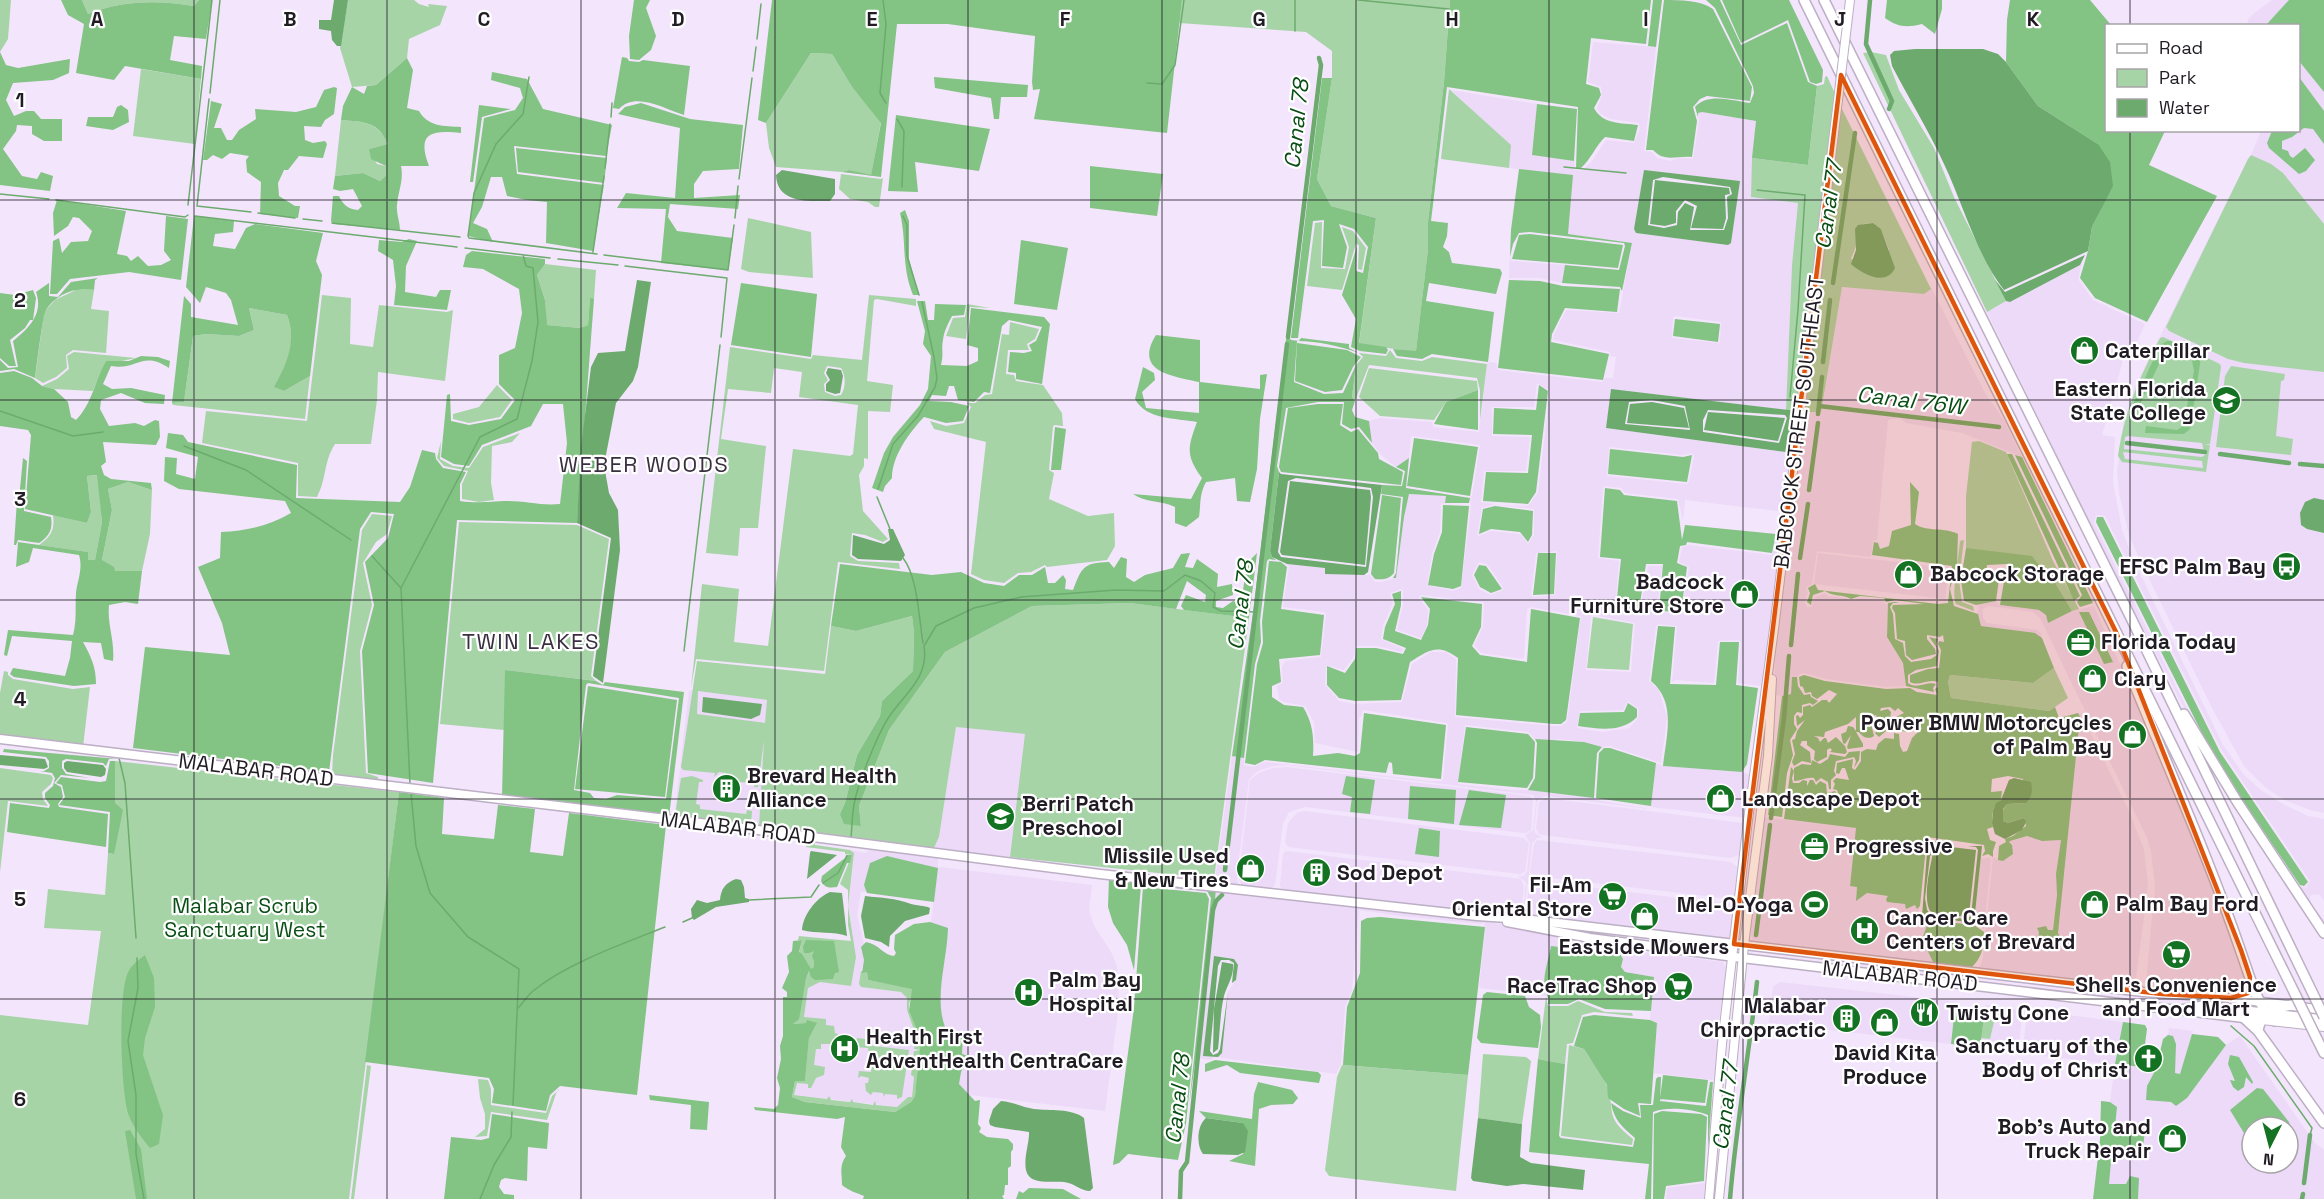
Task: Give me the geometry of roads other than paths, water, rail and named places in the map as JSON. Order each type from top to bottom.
[{"type":"highway","points":[[1804,0],[2324,1053]]},
{"type":"highway","points":[[1824,0],[2131,618],[2324,1019],[2264,1016],[2203,1006],[2181,1010]]},
{"type":"highway","points":[[2131,618],[2145,638],[2194,734],[2324,933]]},
{"type":"highway","points":[[2116,632],[2213,877],[2261,1002],[2264,1016]]},
{"type":"highway","points":[[2231,998],[2248,993],[2250,977]]},
{"type":"highway","points":[[2258,1031],[2264,1016],[2275,1008],[2292,1005]]},
{"type":"highway","points":[[2264,1016],[2275,1021]]},
{"type":"highway","points":[[2244,1018],[2258,1031],[2324,1123]]},
{"type":"main road","name":"BABCOCK STREET SOUTHEAST","points":[[1709,1199],[1732,957],[1748,820],[1774,629],[1850,0]]},
{"type":"main road","name":"BABCOCK STREET SOUTHEAST","points":[[1719,1199],[1742,958],[1768,756],[1774,629]]},
{"type":"main road","name":"MALABAR ROAD","points":[[0,740],[1100,874],[1477,916],[1523,919],[2143,992],[2231,998],[2324,1010]]},
{"type":"main road","name":"MALABAR ROAD","points":[[1477,916],[1562,933],[1732,957],[2244,1018],[2264,1016]]},
{"type":"main road","points":[[1562,933],[1567,927],[1594,930],[1600,928]]},
{"type":"main road","points":[[1883,974],[1904,964]]},
{"type":"main road","points":[[2122,1002],[2136,998],[2143,992]]},
{"type":"main road","points":[[2275,1021],[2324,1027]]},
{"type":"main road","points":[[1716,1114],[1720,1115],[1725,1128]]},
{"type":"water","points":[[334,0],[348,0],[341,46],[337,46],[332,40],[331,31],[319,29],[319,20],[331,20]]},
{"type":"water","points":[[1983,49],[1998,54],[2038,106],[2098,144],[2110,162],[2113,186],[2092,227],[2088,251],[2004,290],[1978,246],[1938,152],[1892,66],[1890,55],[1894,51]]},
{"type":"water","points":[[782,170],[835,179],[835,194],[830,201],[804,200],[788,196],[778,184],[776,175]]},
{"type":"water","points":[[1644,170],[1740,181],[1731,243],[1728,245],[1636,233],[1634,229]],"holes":[[[1663,177],[1730,187],[1732,194],[1727,197],[1728,218],[1724,230],[1690,230],[1694,207],[1685,203],[1678,212],[1677,225],[1664,228],[1648,225],[1653,180]]]},
{"type":"water","points":[[1655,180],[1729,188],[1730,194],[1725,195],[1726,218],[1723,229],[1691,228],[1697,206],[1685,200],[1676,211],[1676,223],[1665,226],[1650,224]]},
{"type":"water","points":[[1873,223],[1881,229],[1895,268],[1886,277],[1867,275],[1851,264],[1856,250],[1855,229],[1858,225]]},
{"type":"water","points":[[2085,255],[2080,265],[2010,302],[2006,301],[1995,280],[2005,292]]},
{"type":"water","points":[[637,280],[651,282],[638,367],[633,381],[616,403],[604,465],[609,493],[618,510],[620,550],[603,683],[593,676],[611,538],[577,523],[581,447],[591,367],[598,353],[625,351]]},
{"type":"water","points":[[828,368],[841,370],[843,376],[840,393],[826,391],[826,384],[830,380],[826,373]]},
{"type":"water","points":[[1611,389],[1798,411],[1793,453],[1606,428]],"holes":[[[1652,400],[1685,406],[1690,430],[1625,424],[1629,402]],[[1708,410],[1785,415],[1787,418],[1779,443],[1703,432],[1703,420]]]},
{"type":"water","points":[[1652,402],[1684,408],[1689,428],[1627,423],[1630,404]]},
{"type":"water","points":[[1708,412],[1785,418],[1778,441],[1704,430]]},
{"type":"water","points":[[1279,472],[1382,485],[1368,572],[1364,575],[1325,574],[1325,568],[1287,564],[1272,557],[1270,551]],"holes":[[[1296,478],[1371,488],[1373,497],[1366,567],[1281,557],[1278,552],[1288,481]]]},
{"type":"water","points":[[1290,481],[1370,490],[1365,565],[1282,555],[1280,552]]},
{"type":"water","points":[[2314,498],[2324,500],[2324,533],[2307,529],[2301,525],[2300,513],[2305,502]]},
{"type":"water","points":[[888,529],[893,529],[905,555],[901,561],[858,559],[852,555],[853,535],[884,544],[890,540]]},
{"type":"water","points":[[703,697],[762,704],[760,715],[751,719],[702,712]]},
{"type":"water","points":[[0,755],[45,759],[48,767],[44,769],[0,765]]},
{"type":"water","points":[[67,761],[103,765],[106,769],[105,775],[101,777],[67,772],[64,763]]},
{"type":"water","points":[[2014,778],[2031,782],[2032,794],[2026,803],[2007,804],[2003,809],[2003,821],[2008,823],[2024,818],[2026,822],[2022,830],[2005,839],[1995,834],[1992,823],[1993,811],[1996,803],[2001,800],[2009,780]]},
{"type":"water","points":[[1928,840],[1956,845],[1935,843],[1932,846],[1925,898],[1927,910],[1931,915],[1966,919],[1971,916],[1978,850],[1976,847],[1968,846],[1982,846],[1974,923],[1922,916]]},
{"type":"water","points":[[1935,845],[1976,850],[1969,915],[1966,917],[1931,912],[1928,906],[1928,879]]},
{"type":"water","points":[[811,851],[837,855],[807,879],[810,853]]},
{"type":"water","points":[[736,879],[741,880],[745,898],[749,899],[749,902],[716,907],[694,920],[692,918],[691,909],[697,900],[707,903],[720,900],[724,887]]},
{"type":"water","points":[[830,892],[842,893],[847,936],[802,930],[811,908],[820,898]]},
{"type":"water","points":[[865,896],[894,899],[928,907],[930,908],[929,914],[905,921],[890,936],[889,947],[881,942],[865,938],[861,916]]},
{"type":"water","points":[[1214,956],[1234,959],[1238,965],[1236,980],[1232,983],[1234,963],[1221,960],[1218,966],[1210,1051],[1213,1055],[1220,1049],[1228,992],[1222,1053],[1218,1057],[1203,1056]]},
{"type":"water","points":[[1222,962],[1233,964],[1233,969],[1223,1002],[1218,1049],[1213,1053],[1214,1009]]},
{"type":"water","points":[[1001,1101],[1034,1109],[1067,1111],[1084,1118],[1093,1188],[1087,1191],[1068,1183],[1038,1181],[1030,1177],[1025,1166],[1029,1132],[990,1125],[993,1109]]},
{"type":"water","points":[[1206,1118],[1243,1123],[1248,1131],[1245,1152],[1238,1155],[1203,1154],[1199,1146],[1198,1135]]},
{"type":"water","points":[[1478,1118],[1522,1124],[1520,1157],[1531,1163],[1585,1170],[1583,1190],[1523,1184],[1507,1186],[1473,1181],[1471,1178]]},
{"type":"waterway","points":[[188,205],[212,0]]},
{"type":"waterway","points":[[210,93],[220,0]]},
{"type":"waterway","points":[[883,0],[886,24],[880,93],[886,103]]},
{"type":"waterway","points":[[1147,83],[1162,84],[1175,65],[1184,0]]},
{"type":"waterway","points":[[1295,0],[1295,31]]},
{"type":"waterway","points":[[1358,0],[1449,9]]},
{"type":"waterway","name":"Canal 77","points":[[1870,0],[1866,44],[1892,101],[1889,109]]},
{"type":"waterway","points":[[757,39],[761,4]]},
{"type":"waterway","points":[[753,71],[756,47]]},
{"type":"waterway","name":"Canal 78","points":[[1288,337],[1321,65],[1319,58]]},
{"type":"waterway","points":[[529,77],[523,114],[496,144],[474,193],[468,236],[469,238],[597,254]]},
{"type":"waterway","points":[[739,179],[752,78]]},
{"type":"waterway","points":[[209,99],[197,206],[251,212]]},
{"type":"waterway","points":[[611,117],[612,103]]},
{"type":"waterway","points":[[897,119],[904,131],[902,187]]},
{"type":"waterway","points":[[605,168],[610,124]]},
{"type":"waterway","name":"Canal 77","points":[[1833,283],[1855,133]]},
{"type":"waterway","points":[[1564,167],[1626,173]]},
{"type":"waterway","points":[[593,252],[604,176]]},
{"type":"waterway","points":[[735,218],[738,186]]},
{"type":"waterway","points":[[1757,190],[1805,195],[1790,397]]},
{"type":"waterway","points":[[0,194],[49,199]]},
{"type":"waterway","points":[[56,200],[185,217],[188,215]]},
{"type":"waterway","points":[[258,213],[295,218]]},
{"type":"waterway","points":[[195,216],[457,247]]},
{"type":"waterway","points":[[903,216],[907,225],[907,256],[919,295]]},
{"type":"waterway","points":[[303,219],[322,221]]},
{"type":"waterway","points":[[332,223],[460,237]]},
{"type":"waterway","points":[[604,255],[728,270],[734,225]]},
{"type":"waterway","points":[[465,248],[550,258]]},
{"type":"waterway","points":[[410,784],[401,588],[480,437],[517,419],[532,361],[538,322],[533,268],[526,266],[523,255]]},
{"type":"waterway","points":[[558,259],[618,265]]},
{"type":"waterway","points":[[625,266],[727,278],[721,337]]},
{"type":"waterway","name":"Canal 77","points":[[1823,362],[1830,300]]},
{"type":"waterway","points":[[878,489],[893,444],[918,416],[935,387],[937,378],[934,357],[922,302]]},
{"type":"waterway","name":"Canal 78","points":[[1225,870],[1287,344]]},
{"type":"waterway","points":[[684,651],[720,345]]},
{"type":"waterway","name":"Canal 77","points":[[1818,414],[1822,377]]},
{"type":"waterway","name":"Canal 76W","points":[[1819,406],[1999,427]]},
{"type":"waterway","points":[[0,411],[73,436],[103,432]]},
{"type":"waterway","name":"Canal 77","points":[[1809,490],[1818,423]]},
{"type":"waterway","name":"Canal 76W","points":[[2127,443],[2205,452]]},
{"type":"waterway","points":[[184,446],[246,470],[351,540]]},
{"type":"waterway","name":"Canal 76W","points":[[2220,454],[2289,463]]},
{"type":"waterway","name":"Canal 76W","points":[[2300,464],[2324,466]]},
{"type":"waterway","points":[[877,497],[890,529]]},
{"type":"waterway","name":"Canal 77","points":[[1800,558],[1808,504]]},
{"type":"waterway","points":[[372,556],[400,587]]},
{"type":"waterway","points":[[903,558],[915,587],[923,643]]},
{"type":"waterway","name":"Canal 77","points":[[1791,645],[1798,574]]},
{"type":"waterway","points":[[851,838],[856,796],[869,758],[886,722],[920,675],[925,657],[924,646],[936,626],[974,608],[1021,597],[1116,590],[1164,591],[1185,575],[1201,581],[1215,593],[1213,607],[1221,611],[1256,612]]},
{"type":"waterway","name":"Canal 77","points":[[1771,818],[1784,718],[1789,656]]},
{"type":"waterway","points":[[119,758],[125,783],[136,938]]},
{"type":"waterway","points":[[411,793],[416,846],[430,893],[468,937],[519,969],[513,1105]]},
{"type":"waterway","name":"Canal 77","points":[[1760,904],[1770,825]]},
{"type":"waterway","points":[[823,883],[838,873],[847,856]]},
{"type":"waterway","points":[[749,900],[811,897],[819,885]]},
{"type":"waterway","name":"Canal 78","points":[[1180,1199],[1181,1171],[1187,1162],[1213,910],[1216,901],[1222,895]]},
{"type":"waterway","name":"Canal 77","points":[[1756,935],[1759,912]]},
{"type":"waterway","points":[[683,922],[692,918]]},
{"type":"waterway","points":[[518,1008],[533,991],[562,971],[597,954],[665,927]]},
{"type":"waterway","points":[[137,958],[138,988],[128,1041],[136,1095],[136,1154],[144,1199]]},
{"type":"waterway","name":"Canal 77","points":[[1730,1199],[1757,982]]},
{"type":"waterway","points":[[2231,1026],[2254,1046],[2312,1128],[2310,1135]]},
{"type":"waterway","points":[[480,1199],[494,1165],[511,1137],[512,1112]]},
{"type":"waterway","points":[[2304,1183],[2310,1135]]},
{"type":"waterway","points":[[2302,1199],[2303,1194]]},
{"type":"place","name":"Caterpillar","points":[[2084,351]]},
{"type":"place","name":"Eastern Florida State College","points":[[2227,401]]},
{"type":"place","name":"EFSC Palm Bay","points":[[2287,567]]},
{"type":"place","name":"Babcock Storage","points":[[1909,574]]},
{"type":"place","name":"Badcock Furniture Store","points":[[1745,594]]},
{"type":"place","name":"Florida Today","points":[[2080,642]]},
{"type":"place","name":"Clary","points":[[2093,679]]},
{"type":"place","name":"Power BMW Motorcycles of Palm Bay","points":[[2133,735]]},
{"type":"place","name":"Brevard Health Alliance","points":[[726,788]]},
{"type":"place","name":"Landscape Depot","points":[[1721,799]]},
{"type":"place","name":"Berri Patch Preschool","points":[[1001,816]]},
{"type":"place","name":"Progressive","points":[[1814,846]]},
{"type":"place","name":"Missile Used & New Tires","points":[[1250,868]]},
{"type":"place","name":"Sod Depot","points":[[1316,873]]},
{"type":"place","name":"Fil-Am Oriental Store","points":[[1613,897]]},
{"type":"place","name":"Palm Bay Ford","points":[[2095,904]]},
{"type":"place","name":"Mel-O-Yoga","points":[[1814,905]]},
{"type":"place","name":"Eastside Mowers","points":[[1644,916]]},
{"type":"place","name":"Cancer Care Centers of Brevard","points":[[1865,930]]},
{"type":"place","name":"Shell's Convenience and Food Mart","points":[[2176,954]]},
{"type":"place","name":"RaceTrac Shop","points":[[1678,986]]},
{"type":"place","name":"Palm Bay Hospital","points":[[1028,992]]},
{"type":"place","name":"Twisty Cone","points":[[1925,1013]]},
{"type":"place","name":"Malabar Chiropractic","points":[[1847,1018]]},
{"type":"place","name":"David Kita Produce","points":[[1885,1022]]},
{"type":"place","name":"Health First AdventHealth CentraCare","points":[[845,1049]]},
{"type":"place","name":"Sanctuary of the Body of Christ","points":[[2149,1058]]},
{"type":"place","name":"Bob's Auto and Truck Repair","points":[[2172,1139]]},
{"type":"district","name":"WEBER WOODS","points":[[644,464]]},
{"type":"district","name":"TWIN LAKES","points":[[531,641]]},
{"type":"park label","name":"Malabar Scrub Sanctuary West","points":[[245,918]]}]
